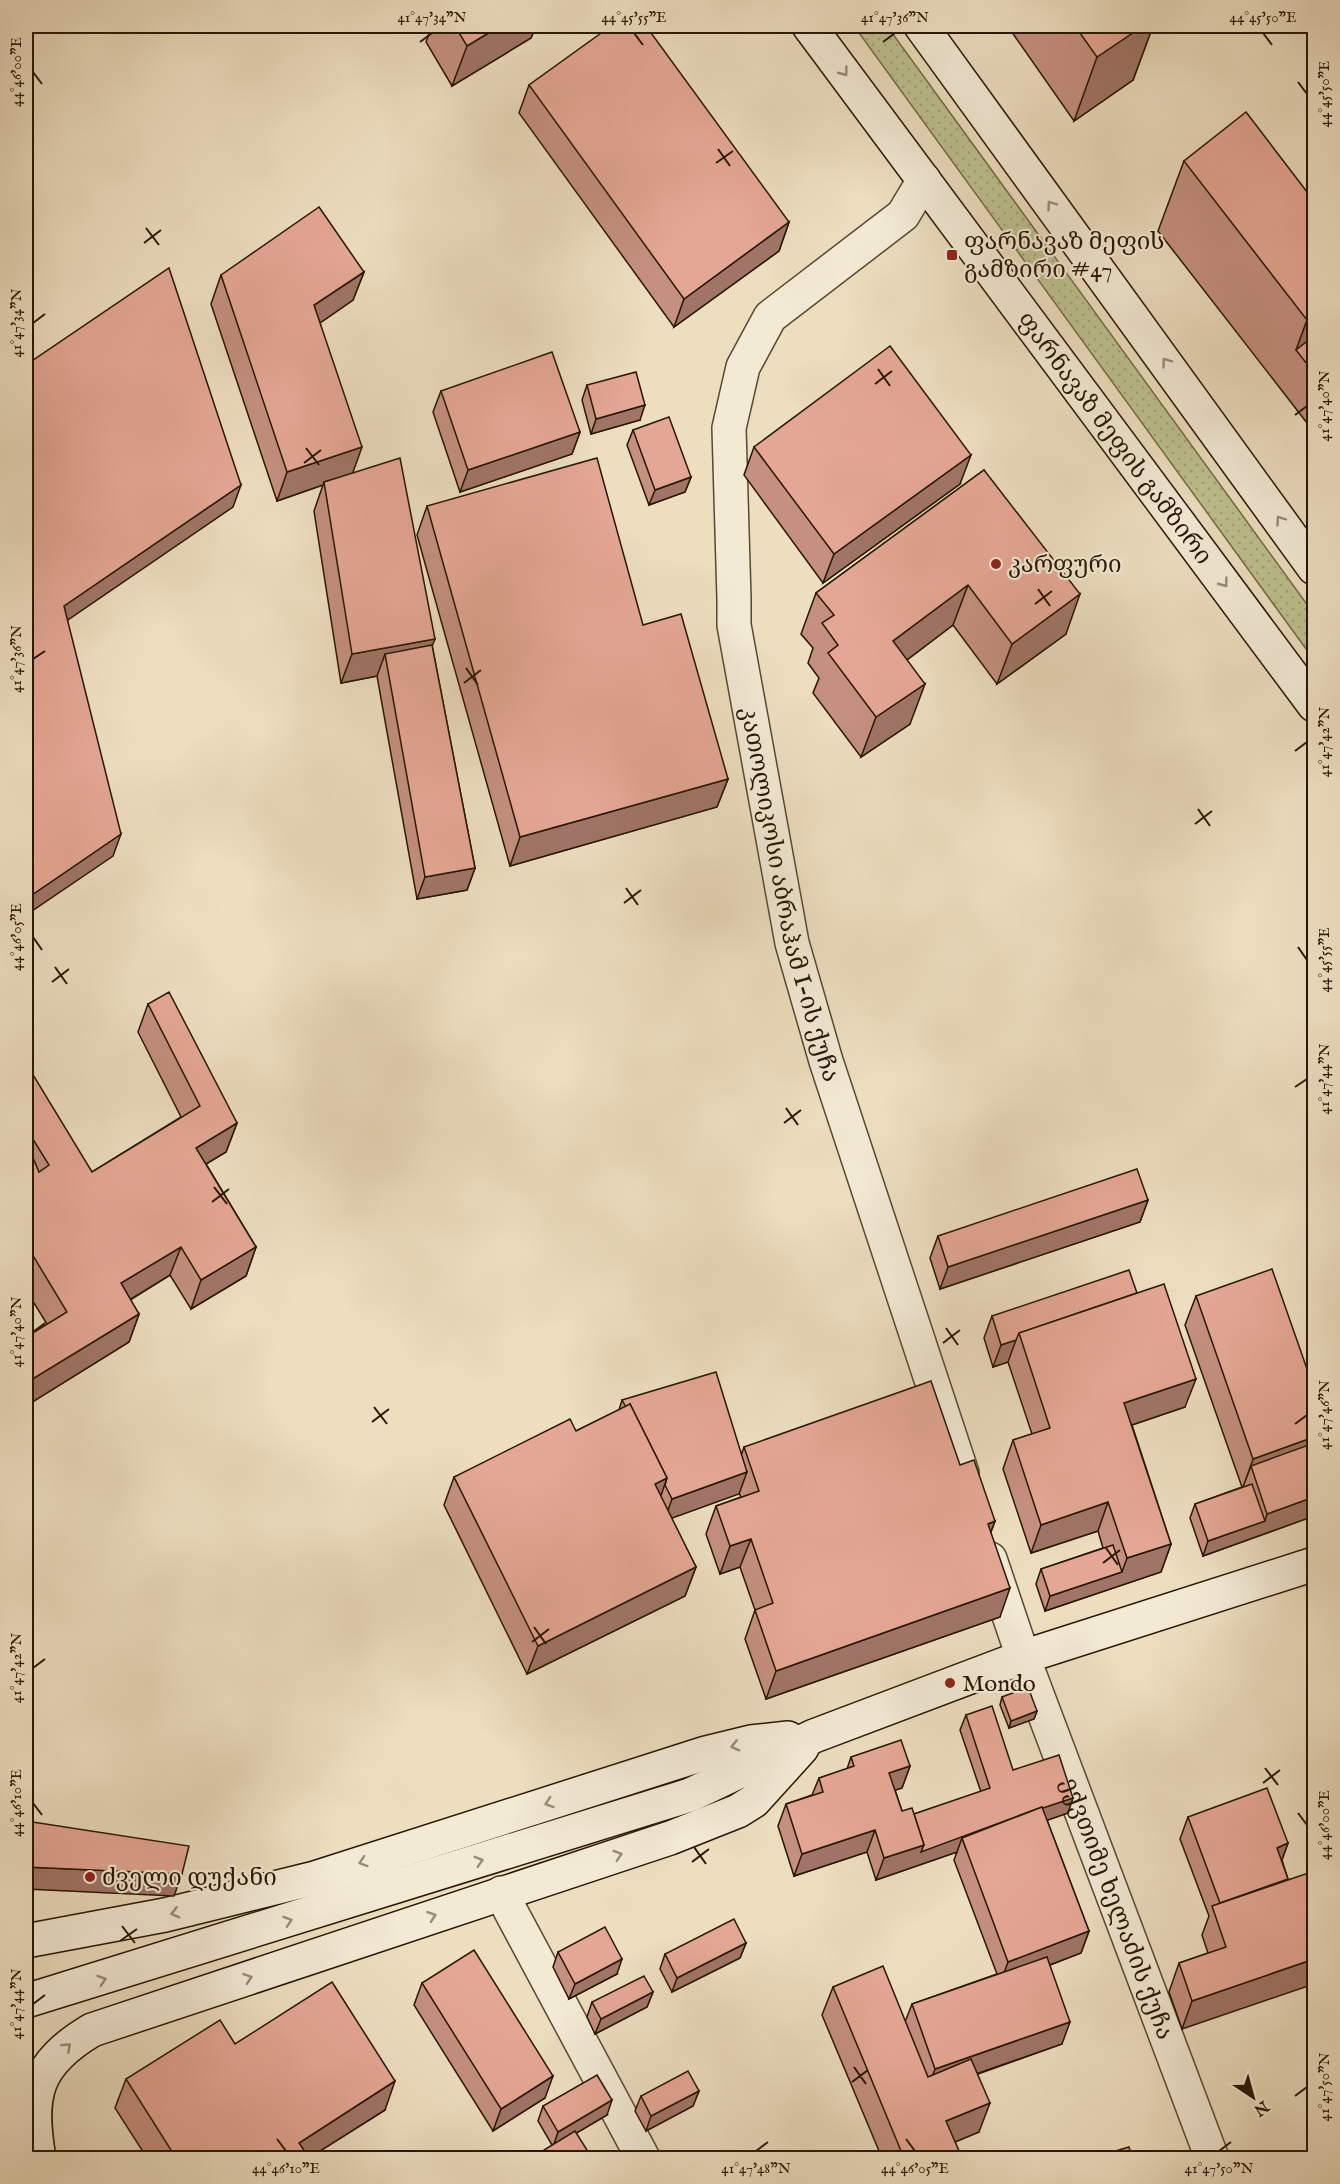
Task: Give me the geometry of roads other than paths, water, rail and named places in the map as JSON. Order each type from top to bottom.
[{"type":"main road","name":"ფარნავაზ მეფის გამზირი","points":[[809,26],[1314,705]]},
{"type":"main road","points":[[921,26],[1314,568]]},
{"type":"main road","name":"კათოლიკოსი აბრაჰამ I-ის ქუჩა","points":[[924,180],[903,215],[770,317],[743,367],[729,428],[734,625],[792,943],[826,1061],[971,1501]]},
{"type":"main road","points":[[982,1534],[1023,1658]]},
{"type":"main road","points":[[26,2001],[690,1795],[814,1736],[1023,1658],[1314,1564]]},
{"type":"main road","name":"ექვთიმე ხელაძის ქუჩა","points":[[1023,1658],[1212,2158]]},
{"type":"main road","points":[[39,2158],[33,2122],[35,2096],[50,2064],[69,2044],[92,2030],[670,1838],[738,1811],[754,1801],[814,1736]]},
{"type":"main road","points":[[26,1941],[165,1915],[315,1878],[706,1753],[751,1742],[814,1736]]},
{"type":"main road","points":[[501,1893],[643,2158]]},
{"type":"place","name":"ფარნავაზ მეფის გამზირი #47","points":[[952,255]]},
{"type":"place","name":"კარფური","points":[[996,564]]},
{"type":"place","name":"Mondo","points":[[950,1683]]},
{"type":"place","name":"ძველი დუქანი","points":[[90,1877]]}]
